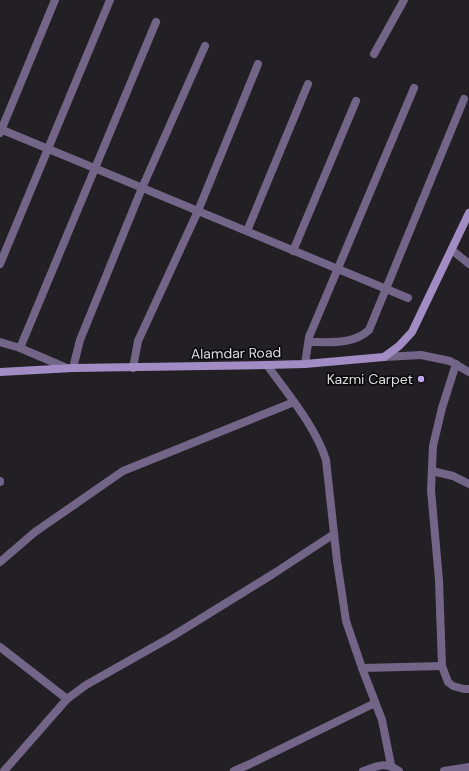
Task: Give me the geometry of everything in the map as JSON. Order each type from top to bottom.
[{"type":"street","points":[[55,0],[0,130],[408,298]]},
{"type":"street","points":[[0,264],[110,0]]},
{"type":"street","points":[[374,54],[404,0]]},
{"type":"street","points":[[20,348],[156,22]]},
{"type":"street","points":[[0,342],[20,348],[70,368],[142,188],[205,46]]},
{"type":"street","points":[[134,368],[138,341],[198,211],[258,64]]},
{"type":"street","points":[[247,231],[308,84]]},
{"type":"street","points":[[305,364],[310,337],[414,88]]},
{"type":"street","points":[[309,342],[343,342],[363,336],[369,330],[464,99]]},
{"type":"street","points":[[294,251],[356,101]]},
{"type":"street","points":[[384,357],[399,346],[412,332],[469,213]]},
{"type":"street","points":[[452,250],[469,264]]},
{"type":"street","name":"Alamdar Road","points":[[0,372],[70,368],[267,366],[421,355],[450,361],[469,372]]},
{"type":"street","points":[[456,364],[442,408],[433,446],[431,490],[439,580],[442,666],[448,682],[453,686],[469,689]]},
{"type":"street","points":[[267,366],[294,402],[322,446],[326,460],[346,621],[382,720],[391,765]]},
{"type":"street","points":[[0,562],[35,532],[122,471],[294,402]]},
{"type":"street","points":[[432,471],[453,476],[469,484]]},
{"type":"street","points":[[4,771],[67,699],[86,685],[274,574],[334,534]]},
{"type":"street","points":[[0,647],[67,699]]},
{"type":"street","points":[[362,668],[442,666]]},
{"type":"street","points":[[234,771],[375,703]]},
{"type":"street","points":[[363,771],[380,765],[391,765],[399,771]]},
{"type":"street","points":[[444,771],[469,767]]},
{"type":"place","name":"Kazmi Carpet","points":[[421,379]]}]
